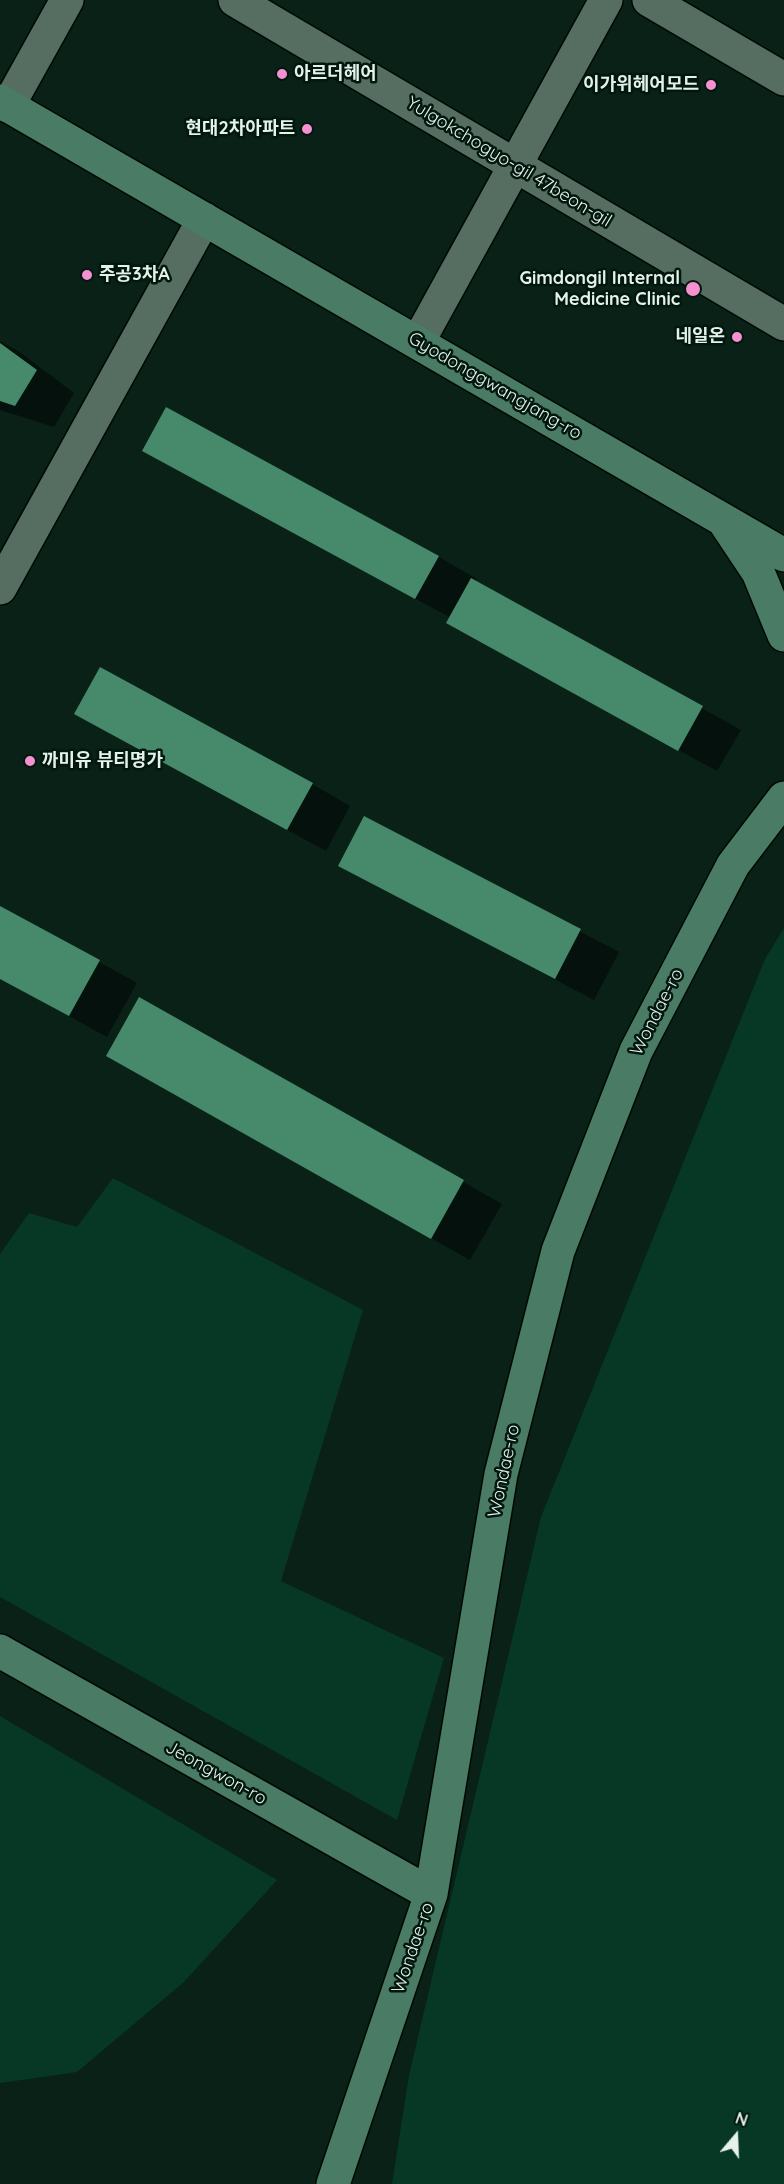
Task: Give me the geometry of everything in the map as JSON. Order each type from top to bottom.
[{"type":"street","points":[[4,104],[67,0]]},
{"type":"street","name":"Yulgokchogyo-gil 47beon-gil","points":[[235,0],[784,324]]},
{"type":"street","points":[[418,342],[513,165],[606,0]]},
{"type":"street","points":[[649,0],[784,79]]},
{"type":"street","name":"Gyodonggwangjang-ro","points":[[4,104],[784,555]]},
{"type":"street","points":[[0,588],[204,219]]},
{"type":"street","points":[[722,518],[784,535]]},
{"type":"street","points":[[722,518],[758,572],[784,635]]},
{"type":"street","name":"Wondae-ro","points":[[333,2184],[431,1894],[501,1474],[558,1251],[636,1051],[733,865],[784,798]]},
{"type":"street","name":"Jeongwon-ro","points":[[0,1651],[431,1894]]},
{"type":"green space","points":[[784,928],[784,2184],[392,2184],[409,2075],[541,1517],[765,959]]},
{"type":"green space","points":[[113,1178],[363,1310],[281,1581],[444,1658],[397,1820],[0,1597],[0,1254],[29,1213],[77,1227]]},
{"type":"green space","points":[[0,1716],[277,1880],[184,1982],[77,2072],[0,2083]]},
{"type":"building","points":[[0,343],[37,370],[15,406],[0,401]]},
{"type":"building","points":[[166,407],[439,556],[415,599],[142,451]]},
{"type":"building","points":[[471,578],[703,706],[678,751],[446,623]]},
{"type":"building","points":[[100,667],[313,783],[287,830],[74,714]]},
{"type":"building","points":[[364,816],[581,929],[555,979],[338,866]]},
{"type":"building","points":[[0,906],[100,960],[69,1016],[0,979]]},
{"type":"building","points":[[139,997],[464,1180],[431,1239],[106,1056]]},
{"type":"place","name":"아르더헤어","points":[[282,74]]},
{"type":"place","name":"이가위헤어모드","points":[[711,85]]},
{"type":"place","name":"현대2차아파트","points":[[307,129]]},
{"type":"place","name":"주공3차A","points":[[87,275]]},
{"type":"place","name":"Gimdongil Internal Medicine Clinic","points":[[693,289]]},
{"type":"place","name":"네일온","points":[[737,337]]},
{"type":"place","name":"까미유 뷰티명가","points":[[30,761]]}]
